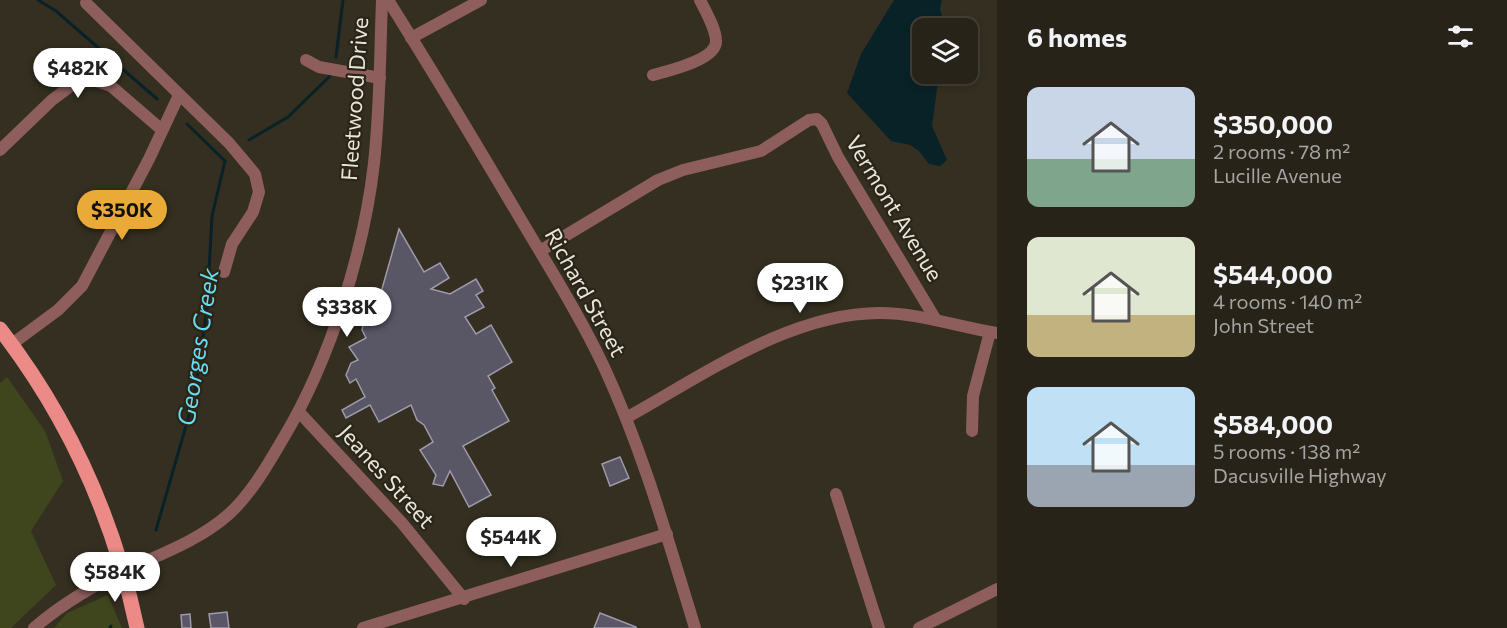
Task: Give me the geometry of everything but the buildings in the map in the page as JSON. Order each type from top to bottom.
[{"type":"main road","points":[[0,329],[52,403],[72,441],[124,571],[137,628]]},
{"type":"street","name":"Fleetwood Drive","points":[[34,628],[84,592],[191,540],[228,515],[246,496],[299,412],[338,321],[364,221],[374,164],[380,78],[382,0]]},
{"type":"street","name":"Richard Street","points":[[387,0],[540,251],[585,330],[626,418],[662,514],[695,628]]},
{"type":"street","points":[[411,38],[481,0]]},
{"type":"street","points":[[653,75],[682,68],[706,55],[715,47],[717,41],[713,28],[700,0]]},
{"type":"street","points":[[86,3],[229,143],[255,174],[259,192],[253,212],[232,244],[224,272]]},
{"type":"street","points":[[306,60],[319,67],[380,78]]},
{"type":"street","points":[[0,150],[52,100],[76,82],[91,80],[111,86],[162,130]]},
{"type":"street","points":[[12,344],[58,310],[82,286],[179,95]]},
{"type":"street","name":"Vermont Avenue","points":[[540,251],[658,180],[683,170],[761,151],[809,120],[817,119],[936,320]]},
{"type":"street","points":[[626,418],[744,352],[785,333],[848,316],[880,313],[936,320],[993,333],[973,396],[972,431]]},
{"type":"street","name":"Jeanes Street","points":[[299,412],[402,523],[464,599]]},
{"type":"street","points":[[836,494],[879,628]]},
{"type":"street","points":[[363,628],[464,599],[667,534]]},
{"type":"street","points":[[919,628],[997,589]]},
{"type":"green space","points":[[7,377],[45,431],[63,481],[31,531],[56,585],[11,628],[0,628],[0,383]]},
{"type":"green space","points":[[108,595],[122,628],[54,628],[67,613]]},
{"type":"water","points":[[894,0],[942,0],[940,9],[943,18],[912,18],[912,84],[938,84],[932,126],[947,160],[940,166],[929,164],[919,151],[910,145],[891,141],[847,93],[861,54]]},
{"type":"waterway","points":[[38,0],[56,11],[157,99]]},
{"type":"waterway","name":"Georges Creek","points":[[336,57],[343,0]]},
{"type":"waterway","name":"Georges Creek","points":[[249,140],[288,117],[330,76]]},
{"type":"waterway","name":"Georges Creek","points":[[156,530],[194,398],[207,308],[212,216],[225,161],[187,124]]}]
